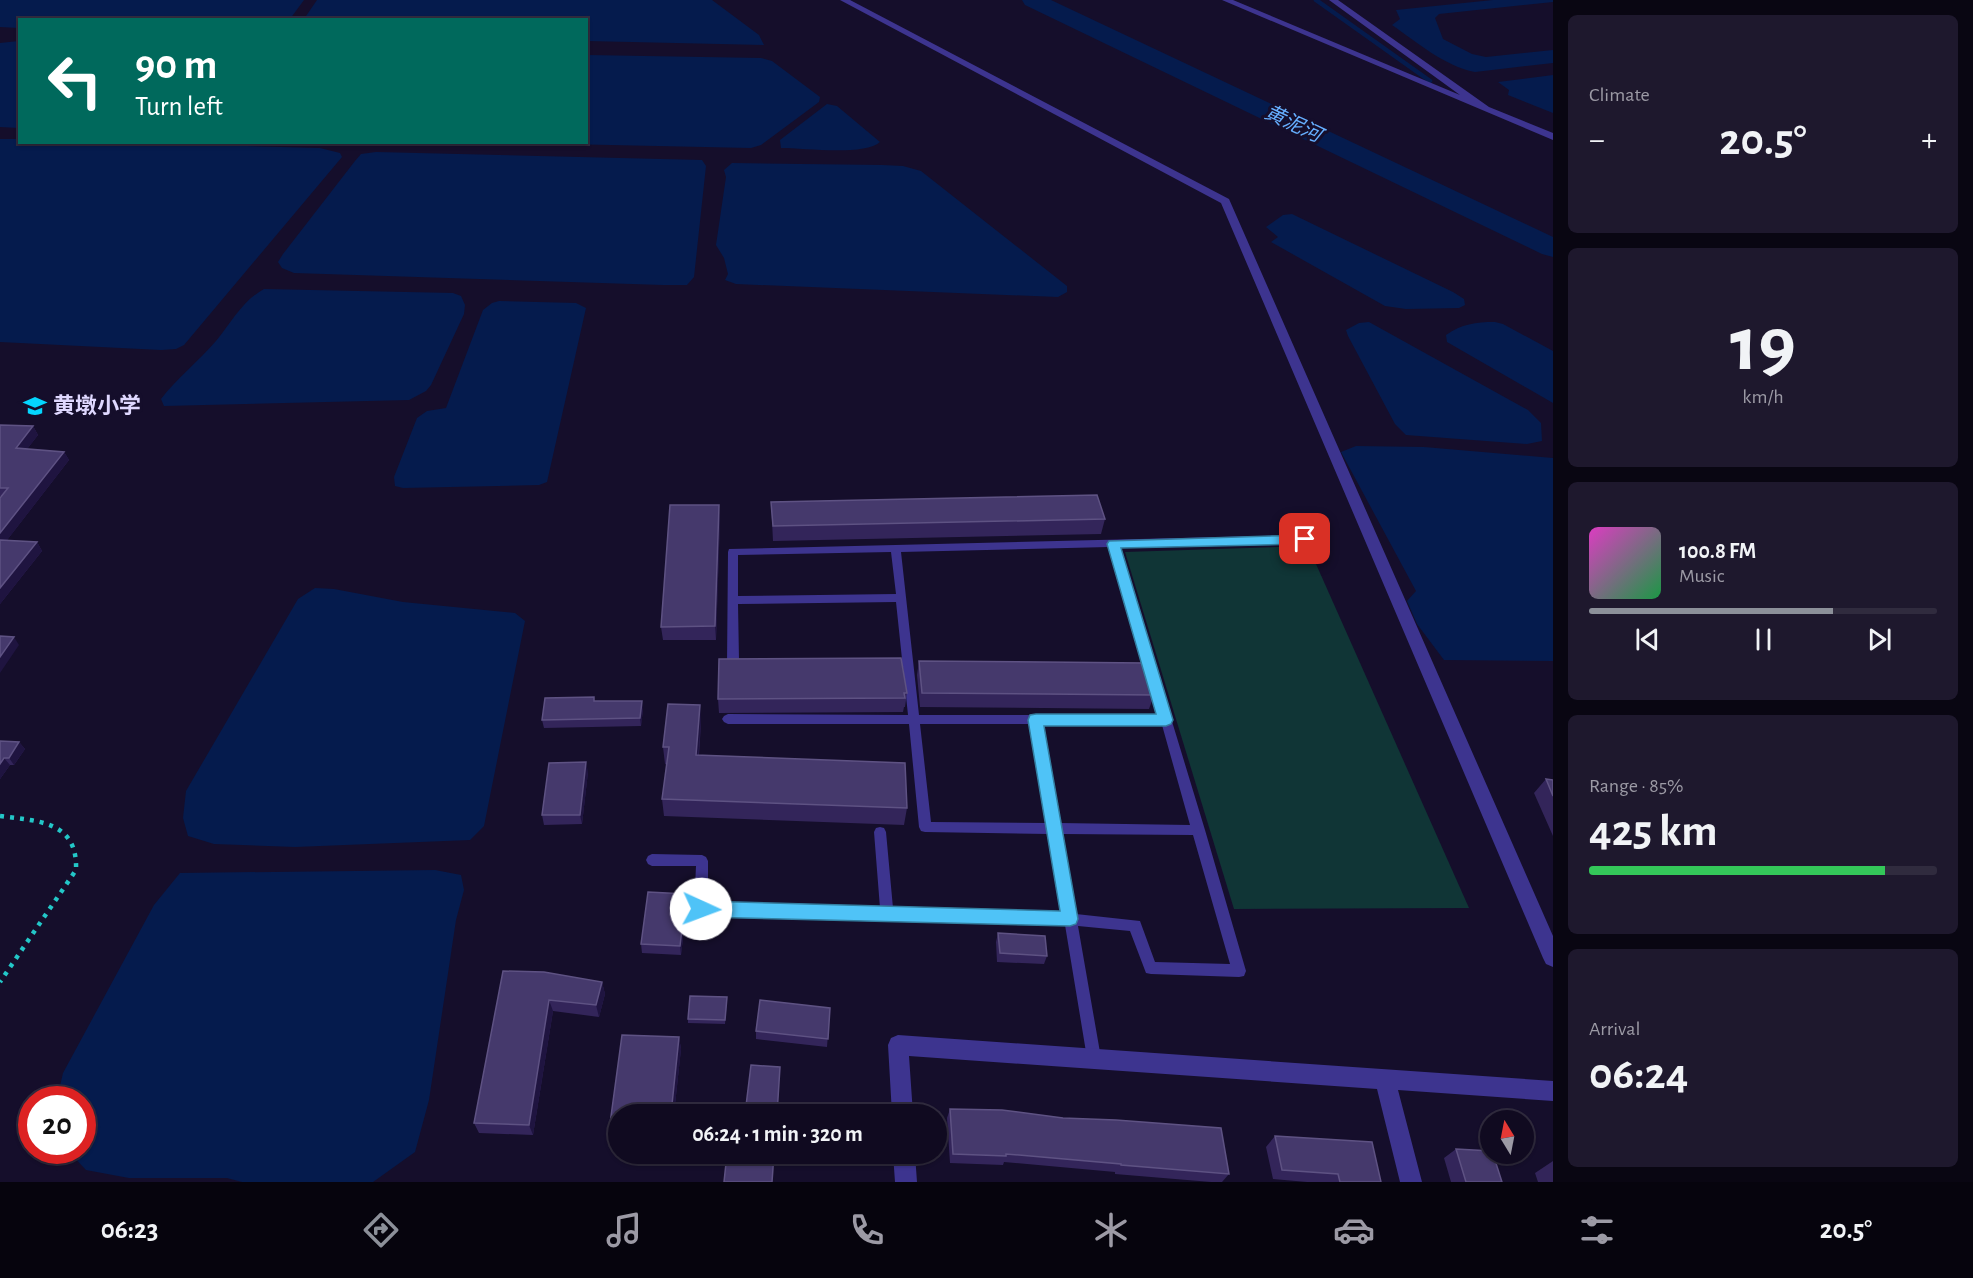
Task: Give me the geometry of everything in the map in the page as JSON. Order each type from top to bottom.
[{"type":"street","points":[[844,0],[1225,201],[1553,958]]},
{"type":"street","points":[[1226,0],[1553,137]]},
{"type":"street","points":[[1333,0],[1486,109]]},
{"type":"street","points":[[901,1104],[898,1045],[1553,1091]]},
{"type":"street","points":[[1385,1078],[1411,1182]]},
{"type":"street","points":[[905,1164],[906,1182]]},
{"type":"lane","points":[[756,664],[733,664],[732,552],[1305,539]]},
{"type":"lane","points":[[652,860],[702,861],[701,909],[1070,919],[1135,925],[1151,968],[1239,971],[1113,544]]},
{"type":"lane","points":[[896,548],[925,827],[1199,830]]},
{"type":"lane","points":[[733,600],[901,597]]},
{"type":"lane","points":[[873,663],[908,663]]},
{"type":"lane","points":[[728,719],[1166,720]]},
{"type":"lane","points":[[1036,720],[1094,1058]]},
{"type":"lane","points":[[880,832],[887,914]]},
{"type":"path","points":[[0,816],[30,821],[66,832],[75,844],[78,857],[76,870],[0,982]]},
{"type":"green space","points":[[1308,546],[1469,908],[1234,909],[1125,552]]},
{"type":"water","points":[[0,0],[304,0],[291,18],[18,18],[18,28],[0,27]]},
{"type":"water","points":[[317,0],[712,0],[759,35],[764,45],[588,41],[588,18],[305,18]]},
{"type":"water","points":[[1493,0],[1553,0],[1553,2],[1439,14],[1435,18],[1443,39],[1472,54],[1486,57],[1553,50],[1553,63],[1475,72],[1452,65],[1392,25],[1400,19],[1396,10]]},
{"type":"water","points":[[18,41],[18,128],[0,127],[0,43]]},
{"type":"water","points":[[588,55],[761,58],[772,61],[820,97],[819,102],[761,145],[751,148],[564,144],[588,144]]},
{"type":"water","points":[[1553,75],[1553,113],[1508,95],[1509,90],[1498,82]]},
{"type":"water","points":[[827,104],[837,106],[880,142],[861,149],[848,150],[781,148],[780,140]]},
{"type":"water","points":[[0,139],[18,139],[18,144],[170,144],[320,148],[340,153],[342,157],[184,345],[176,349],[161,350],[0,342]]},
{"type":"water","points":[[376,152],[702,160],[706,166],[694,277],[687,285],[663,285],[294,273],[282,268],[278,262],[283,254],[355,161],[361,154]]},
{"type":"water","points":[[732,163],[882,165],[903,166],[921,171],[1067,286],[1067,292],[1058,297],[736,284],[725,280],[728,274],[724,258],[716,245],[726,177],[724,170]]},
{"type":"water","points":[[1292,214],[1453,292],[1464,299],[1465,305],[1459,308],[1406,309],[1385,306],[1271,242],[1278,237],[1266,227],[1283,215]]},
{"type":"water","points":[[264,289],[453,293],[461,296],[465,305],[464,314],[431,385],[426,391],[409,400],[164,406],[161,399],[167,391],[216,341],[243,306]]},
{"type":"water","points":[[499,301],[576,303],[586,308],[547,482],[539,485],[403,488],[395,486],[394,477],[417,418],[427,411],[446,408],[483,310]]},
{"type":"water","points":[[1369,322],[1528,410],[1541,423],[1542,441],[1527,444],[1406,435],[1395,424],[1346,330],[1359,323]]},
{"type":"water","points":[[1495,322],[1553,351],[1553,403],[1447,342],[1446,335],[1458,328],[1475,323]]},
{"type":"water","points":[[1356,446],[1424,447],[1553,458],[1553,661],[1444,660],[1417,624],[1407,601],[1416,591],[1341,452]]},
{"type":"water","points":[[315,588],[334,589],[403,602],[515,613],[525,621],[484,826],[470,840],[295,847],[214,844],[188,836],[183,818],[186,791],[298,599]]},
{"type":"water","points":[[435,870],[461,875],[464,890],[456,920],[429,1100],[415,1152],[373,1182],[242,1182],[227,1178],[129,1178],[86,1170],[80,1164],[96,1164],[96,1086],[60,1086],[63,1073],[154,905],[180,873]]},
{"type":"building","points":[[0,425],[33,426],[16,448],[64,452],[0,533],[0,498],[8,488],[0,488]]},
{"type":"building","points":[[1097,495],[1105,519],[773,526],[771,502]]},
{"type":"building","points":[[670,505],[719,505],[715,626],[661,627]]},
{"type":"building","points":[[0,540],[37,542],[0,588]]},
{"type":"building","points":[[0,636],[14,637],[0,657]]},
{"type":"building","points":[[901,658],[907,693],[904,693],[905,698],[718,699],[719,659]]},
{"type":"building","points":[[919,661],[1146,663],[1154,695],[922,693]]},
{"type":"building","points":[[594,697],[594,701],[642,701],[640,718],[542,720],[545,698]]},
{"type":"building","points":[[668,704],[700,705],[696,755],[905,763],[907,808],[662,799],[669,747],[663,747]]},
{"type":"building","points":[[0,741],[19,742],[9,758],[4,758],[0,764]]},
{"type":"building","points":[[586,762],[580,815],[542,815],[549,763]]},
{"type":"building","points":[[1546,779],[1553,780],[1553,796]]},
{"type":"building","points":[[648,892],[686,894],[680,946],[641,944]]},
{"type":"building","points":[[998,933],[1045,936],[1047,956],[1000,953]]},
{"type":"building","points":[[503,971],[544,972],[602,982],[596,1005],[549,1000],[529,1125],[474,1123]]},
{"type":"building","points":[[690,996],[727,997],[725,1020],[688,1019]]},
{"type":"building","points":[[760,1000],[830,1008],[828,1039],[756,1031]]},
{"type":"building","points":[[622,1035],[679,1037],[672,1104],[613,1104]]},
{"type":"building","points":[[751,1065],[780,1067],[778,1104],[746,1104]]},
{"type":"building","points":[[950,1109],[1002,1110],[1063,1118],[1221,1128],[1229,1174],[1006,1154],[1006,1156],[953,1154]]},
{"type":"building","points":[[1275,1136],[1372,1142],[1381,1182],[1340,1182],[1338,1174],[1282,1170]]},
{"type":"building","points":[[1456,1149],[1480,1150],[1480,1164],[1496,1164],[1502,1182],[1466,1182]]},
{"type":"building","points":[[726,1164],[773,1164],[772,1182],[724,1182]]},
{"type":"waterway","name":"黄泥河","points":[[1033,0],[1553,248]]},
{"type":"waterway","points":[[1316,0],[1430,81]]},
{"type":"place","name":"黄墩小学","points":[[35,406]]},
{"type":"route","points":[[701,909],[1070,919],[1036,720],[1166,720],[1113,544],[1305,539]]}]
